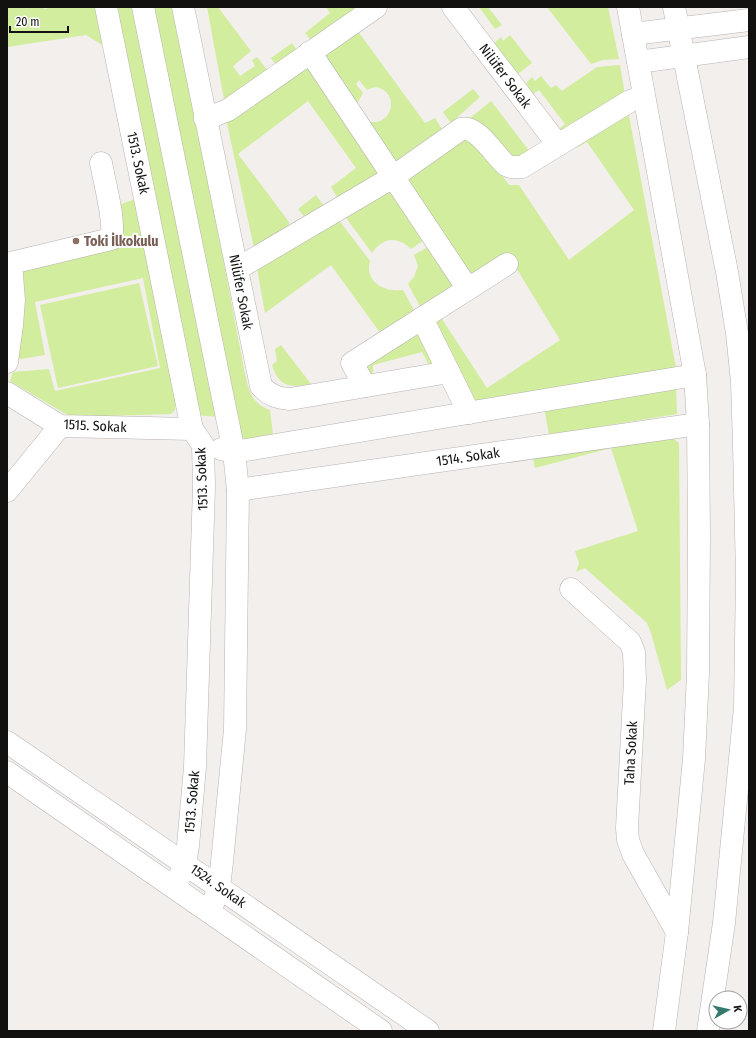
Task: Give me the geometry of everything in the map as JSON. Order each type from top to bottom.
[{"type":"street","name":"1513. Sokak","points":[[106,7],[198,437],[204,487],[195,767],[188,846],[185,864],[175,887]]},
{"type":"street","points":[[143,7],[234,452],[238,490],[235,729],[218,887],[210,912]]},
{"type":"street","name":"Nilüfer Sokak","points":[[183,7],[261,386],[271,395],[278,398],[290,399],[449,372]]},
{"type":"street","points":[[205,119],[228,110],[376,7]]},
{"type":"street","name":"Nilüfer Sokak","points":[[453,7],[558,145]]},
{"type":"street","points":[[628,7],[695,375],[698,424],[700,536],[698,673],[694,759],[677,932],[664,1031]]},
{"type":"street","points":[[674,7],[727,272],[737,333],[742,382],[747,576],[745,707],[724,923],[708,1031]]},
{"type":"street","points":[[633,34],[749,20]]},
{"type":"street","points":[[638,62],[749,47]]},
{"type":"street","points":[[310,52],[468,289]]},
{"type":"street","points":[[237,269],[393,176],[465,128],[479,135],[501,161],[511,167],[522,167],[630,101],[644,96]]},
{"type":"street","points":[[7,362],[14,300],[11,263],[111,239],[110,209],[101,163]]},
{"type":"street","points":[[364,386],[352,363],[507,264]]},
{"type":"street","points":[[422,318],[469,413]]},
{"type":"street","points":[[234,452],[695,375]]},
{"type":"street","name":"1515. Sokak","points":[[7,393],[60,426],[198,437],[234,452]]},
{"type":"street","name":"1514. Sokak","points":[[238,490],[698,424]]},
{"type":"street","points":[[7,491],[60,426]]},
{"type":"street","name":"Taha Sokak","points":[[571,588],[630,642],[634,652],[635,680],[627,828],[628,840],[633,854],[677,932]]},
{"type":"street","name":"1524. Sokak","points":[[7,742],[428,1031]]},
{"type":"street","points":[[7,772],[381,1031]]},
{"type":"green space","points":[[7,7],[43,7],[44,9],[56,7],[97,7],[104,46],[86,35],[7,47]]},
{"type":"green space","points":[[114,7],[135,7],[219,417],[196,415]]},
{"type":"green space","points":[[152,7],[175,7],[245,374],[252,396],[259,404],[270,410],[273,435],[245,439],[241,438]]},
{"type":"green space","points":[[207,7],[218,7],[251,51],[233,66],[240,76],[255,66],[252,60],[257,57],[269,72],[225,105]]},
{"type":"green space","points":[[326,7],[367,7],[315,45],[305,33],[330,13]]},
{"type":"green space","points":[[479,7],[488,7],[502,25],[495,29]]},
{"type":"green space","points":[[547,7],[608,7],[619,59],[603,60],[591,64]]},
{"type":"green space","points":[[357,30],[425,123],[435,118],[443,131],[398,164],[366,121],[378,122],[386,117],[391,108],[388,94],[378,87],[367,90],[359,80],[356,84],[363,93],[357,104],[320,55]]},
{"type":"green space","points":[[510,35],[532,63],[518,74],[493,44],[501,37],[503,41]]},
{"type":"green space","points":[[292,43],[299,53],[278,68],[271,58]]},
{"type":"green space","points":[[309,61],[387,176],[340,202],[331,187],[356,168],[308,101],[238,154],[289,222],[289,230],[254,248],[226,119]]},
{"type":"green space","points":[[620,65],[625,95],[560,137],[556,132],[565,124],[539,90],[533,94],[526,83],[532,77],[535,81],[541,76],[551,88],[556,85],[562,91],[597,67]]},
{"type":"green space","points":[[473,89],[480,97],[451,123],[443,112]]},
{"type":"green space","points":[[491,101],[530,152],[519,162],[465,122]]},
{"type":"green space","points":[[628,110],[676,368],[471,402],[436,330],[437,322],[440,316],[487,388],[560,340],[509,256],[472,281],[402,177],[462,137],[478,142],[509,185],[519,185],[569,260],[634,210],[587,142],[576,148],[572,145]]},
{"type":"green space","points":[[395,187],[427,238],[411,249],[395,240],[385,241],[372,253],[344,215]]},
{"type":"green space","points":[[316,195],[326,209],[307,220],[298,209]]},
{"type":"green space","points":[[135,199],[176,402],[175,410],[171,414],[75,417],[64,413],[10,381],[13,372],[49,369],[55,391],[160,368],[143,278],[35,302],[45,355],[15,360],[22,269],[116,246],[113,207]]},
{"type":"green space","points":[[338,219],[370,261],[370,275],[373,280],[383,288],[389,290],[403,290],[416,314],[381,334],[331,265],[265,313],[256,263]]},
{"type":"green space","points":[[431,245],[457,285],[422,310],[408,284],[414,277],[418,266],[414,255]]},
{"type":"green space","points":[[139,283],[158,366],[58,388],[40,305]]},
{"type":"green space","points":[[418,329],[439,366],[431,369],[422,352],[373,365],[373,373],[371,375],[363,364]]},
{"type":"green space","points":[[281,345],[311,384],[291,386],[282,382],[278,378],[272,365],[277,361],[275,349]]},
{"type":"green space","points":[[676,387],[677,414],[549,435],[544,407]]},
{"type":"green space","points":[[665,432],[679,443],[681,680],[667,690],[647,623],[585,568],[576,572],[579,563],[575,551],[638,531],[611,448],[535,468],[532,455]]},
{"type":"place","name":"Toki İlkokulu","points":[[76,241]]}]
